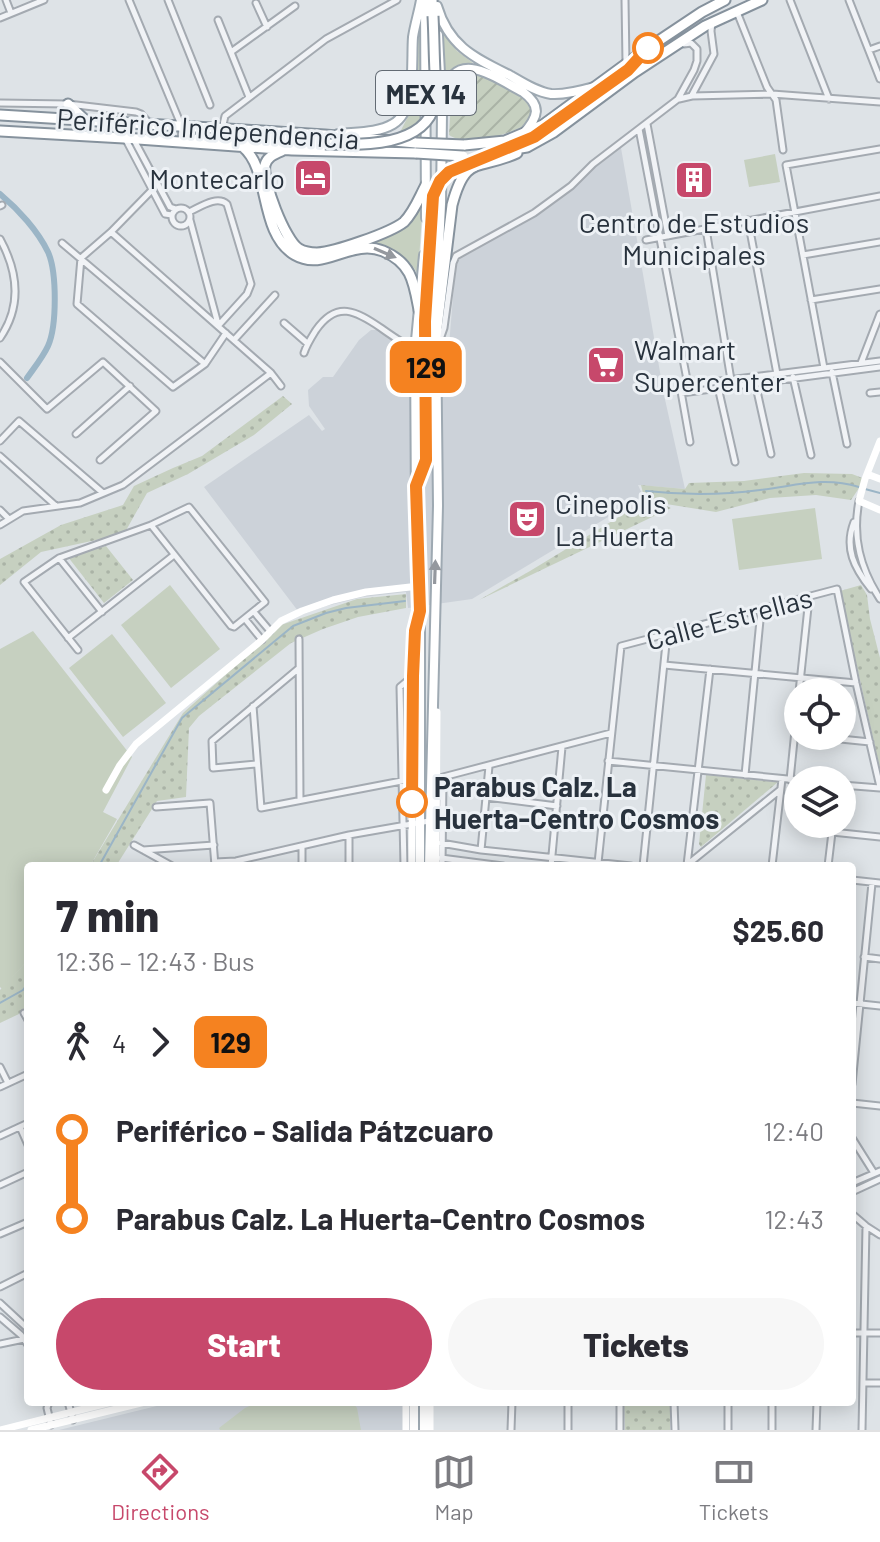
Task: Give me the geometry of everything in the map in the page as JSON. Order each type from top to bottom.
[{"type":"highway","points":[[436,336],[452,205],[455,191],[466,171],[474,165],[514,155],[524,141],[543,125],[626,64],[702,12],[725,0]]},
{"type":"highway","points":[[416,486],[426,460],[425,321],[431,204],[443,177],[455,169],[524,141],[554,132],[668,50],[713,22],[762,0]]},
{"type":"highway","points":[[184,141],[222,137],[325,140],[366,145],[388,142],[411,132],[426,120],[434,106],[434,6]]},
{"type":"highway","points":[[416,148],[464,150],[505,141],[524,141],[556,123],[628,70],[648,48]]},
{"type":"highway","points":[[68,104],[86,121]]},
{"type":"highway","name":"Periférico Independencia","points":[[0,115],[222,130],[416,148]]},
{"type":"highway","name":"Periférico Independencia","points":[[0,131],[285,149],[416,148]]},
{"type":"highway","points":[[243,147],[249,151],[256,168],[274,230],[291,252],[309,261],[361,247],[376,248],[392,255],[401,261],[413,281],[419,310]]},
{"type":"highway","points":[[285,149],[266,161],[265,173],[284,232],[291,243],[307,252],[317,253],[347,245],[399,225],[414,209],[426,185]]},
{"type":"main road","points":[[325,140],[380,130],[400,119],[410,98],[414,34],[423,0]]},
{"type":"main road","name":"MEX 14","points":[[423,0],[426,226],[415,351],[420,611],[417,823],[437,860]]},
{"type":"main road","points":[[434,6],[447,32],[466,52],[524,83],[548,94],[595,87]]},
{"type":"main road","name":"MEX 14","points":[[417,823],[434,637],[438,506],[435,301],[441,204],[442,112],[434,6]]},
{"type":"main road","points":[[442,112],[447,83],[452,75],[459,70],[473,68],[530,97],[536,116],[524,141]]},
{"type":"main road","name":"MEX 14","points":[[421,862],[425,842]]},
{"type":"main road","points":[[414,1406],[414,1430]]},
{"type":"main road","points":[[424,1430],[427,1406]]},
{"type":"street","points":[[6,0],[11,13]]},
{"type":"street","points":[[0,18],[44,0]]},
{"type":"street","points":[[129,0],[182,127],[184,141]]},
{"type":"street","points":[[168,0],[210,105]]},
{"type":"street","points":[[222,130],[225,116],[326,39],[397,0]]},
{"type":"street","points":[[625,0],[626,64]]},
{"type":"street","points":[[698,0],[702,12]]},
{"type":"street","points":[[790,0],[829,99]]},
{"type":"street","points":[[849,0],[880,79]]},
{"type":"street","points":[[256,3],[267,27]]},
{"type":"street","points":[[231,52],[295,6]]},
{"type":"street","points":[[736,11],[767,87],[776,100],[783,150]]},
{"type":"street","points":[[218,20],[249,97]]},
{"type":"street","points":[[692,96],[714,54],[713,22]]},
{"type":"street","points":[[436,351],[444,328],[456,256],[534,213],[678,99],[694,70],[697,49],[691,43],[685,43],[668,50]]},
{"type":"street","points":[[869,50],[880,46]]},
{"type":"street","points":[[678,99],[772,94],[880,102]]},
{"type":"street","points":[[0,103],[68,104],[136,112],[151,125]]},
{"type":"street","points":[[647,123],[668,236]]},
{"type":"street","points":[[639,129],[688,385]]},
{"type":"street","points":[[129,138],[151,180],[170,207],[189,212]]},
{"type":"street","points":[[847,444],[811,300],[786,165],[880,149]]},
{"type":"street","points":[[151,180],[152,190],[165,214],[172,215]]},
{"type":"street","points":[[152,190],[81,258],[77,304],[173,387],[205,364],[226,333]]},
{"type":"street","points":[[646,240],[880,196]]},
{"type":"street","points":[[189,212],[217,200],[227,204],[251,284],[247,294],[218,326]]},
{"type":"street","points":[[176,209],[172,222],[177,226],[186,225],[190,220]]},
{"type":"street","points":[[189,212],[218,326]]},
{"type":"street","points":[[748,220],[777,374]]},
{"type":"street","points":[[706,229],[731,380]]},
{"type":"street","points":[[111,232],[271,373],[281,386]]},
{"type":"street","points":[[0,239],[11,262],[15,280],[10,324],[0,338]]},
{"type":"street","points":[[803,255],[880,242]]},
{"type":"street","points":[[62,243],[205,364]]},
{"type":"street","points":[[811,300],[880,289]]},
{"type":"street","points":[[234,340],[275,295]]},
{"type":"street","points":[[304,353],[307,343],[324,319],[336,312],[349,311],[363,316],[415,351]]},
{"type":"street","points":[[861,363],[880,314]]},
{"type":"street","points":[[284,323],[307,343]]},
{"type":"street","points":[[681,393],[880,361]]},
{"type":"street","points":[[0,362],[47,409],[103,362],[156,411],[100,460]]},
{"type":"street","points":[[690,442],[680,386],[718,386],[731,380],[755,381],[777,374],[793,376],[880,367]]},
{"type":"street","points":[[0,525],[23,511],[80,503],[123,485],[271,373]]},
{"type":"street","points":[[793,376],[811,455]]},
{"type":"street","points":[[755,381],[771,454]]},
{"type":"street","points":[[76,434],[130,386]]},
{"type":"street","points":[[718,386],[735,462]]},
{"type":"street","points":[[870,393],[880,392]]},
{"type":"street","points":[[2,436],[19,421],[104,494]]},
{"type":"street","points":[[879,598],[853,563],[850,533],[866,476],[880,441]]},
{"type":"street","points":[[0,456],[57,506]]},
{"type":"street","points":[[866,476],[880,479]]},
{"type":"street","points":[[860,499],[880,510]]},
{"type":"street","points":[[78,650],[24,582],[59,558],[151,525],[189,507],[264,600],[264,604],[232,627],[151,525]]},
{"type":"street","points":[[0,510],[9,519]]},
{"type":"street","points":[[856,517],[857,548],[879,598]]},
{"type":"street","points":[[68,638],[174,555]]},
{"type":"street","points":[[59,558],[102,612]]},
{"type":"street","points":[[853,563],[861,561]]},
{"type":"street","points":[[106,790],[136,744],[281,621],[333,600],[366,592],[419,586]]},
{"type":"street","name":"Calle Estrellas","points":[[611,733],[621,646],[837,589],[855,678]]},
{"type":"street","points":[[800,678],[809,597]]},
{"type":"street","points":[[745,775],[761,610]]},
{"type":"street","points":[[407,779],[415,631],[420,611]]},
{"type":"street","points":[[254,612],[270,631]]},
{"type":"street","points":[[245,619],[262,640]]},
{"type":"street","points":[[643,862],[667,634]]},
{"type":"street","points":[[434,637],[437,655],[425,842],[437,860],[459,862]]},
{"type":"street","points":[[299,639],[300,800]]},
{"type":"street","points":[[664,665],[791,678]]},
{"type":"street","points":[[257,764],[213,768],[212,741],[298,669]]},
{"type":"street","points":[[688,862],[710,669]]},
{"type":"street","points":[[405,862],[417,823],[407,779],[400,687],[413,676]]},
{"type":"street","points":[[856,683],[880,788],[856,786]]},
{"type":"street","points":[[253,706],[261,808],[407,779]]},
{"type":"street","points":[[414,862],[425,842],[443,777],[611,733],[598,862]]},
{"type":"street","points":[[856,741],[870,742]]},
{"type":"street","points":[[551,862],[562,747]]},
{"type":"street","points":[[608,761],[784,779]]},
{"type":"street","points":[[481,850],[489,766]]},
{"type":"street","points":[[692,862],[780,790],[784,783]]},
{"type":"street","points":[[772,862],[780,790]]},
{"type":"street","points":[[486,797],[557,806]]},
{"type":"street","points":[[156,807],[210,803],[215,862]]},
{"type":"street","points":[[226,862],[417,823]]},
{"type":"street","points":[[856,834],[880,837]]},
{"type":"street","points":[[349,835],[349,862]]},
{"type":"street","points":[[828,862],[831,838]]},
{"type":"street","points":[[425,842],[589,862]]},
{"type":"street","points":[[134,845],[165,862]]},
{"type":"street","points":[[143,850],[214,845]]},
{"type":"street","points":[[302,846],[302,862]]},
{"type":"street","points":[[257,856],[257,862]]},
{"type":"street","points":[[856,881],[880,883]]},
{"type":"street","points":[[872,883],[856,1004],[880,1006]]},
{"type":"street","points":[[864,957],[880,959]]},
{"type":"street","points":[[0,1067],[8,1083]]},
{"type":"street","points":[[0,1087],[24,1076]]},
{"type":"street","points":[[856,1103],[880,1106]]},
{"type":"street","points":[[0,1136],[24,1125]]},
{"type":"street","points":[[20,1127],[24,1136]]},
{"type":"street","points":[[856,1143],[877,1172],[856,1181]]},
{"type":"street","points":[[0,1185],[24,1174]]},
{"type":"street","points":[[856,1190],[879,1181]]},
{"type":"street","points":[[856,1217],[880,1235]]},
{"type":"street","points":[[0,1234],[24,1224]]},
{"type":"street","points":[[862,1430],[866,1226]]},
{"type":"street","points":[[0,1287],[24,1275]]},
{"type":"street","points":[[0,1303],[24,1323]]},
{"type":"street","points":[[0,1317],[24,1339]]},
{"type":"street","points":[[856,1333],[880,1333]]},
{"type":"street","points":[[0,1344],[24,1339]]},
{"type":"street","points":[[863,1383],[880,1383]]},
{"type":"street","points":[[48,1406],[50,1421]]},
{"type":"street","points":[[69,1406],[73,1416]]},
{"type":"street","points":[[73,1416],[101,1406]]},
{"type":"street","points":[[0,1430],[124,1406]]},
{"type":"street","points":[[406,1406],[406,1430]]},
{"type":"street","points":[[427,1406],[430,1430]]},
{"type":"street","points":[[511,1430],[512,1406]]},
{"type":"street","points":[[568,1406],[568,1430]]},
{"type":"street","points":[[620,1406],[620,1430]]},
{"type":"street","points":[[674,1406],[675,1430]]},
{"type":"street","points":[[728,1406],[728,1430]]},
{"type":"street","points":[[772,1406],[772,1430]]},
{"type":"street","points":[[816,1430],[817,1406]]},
{"type":"street","points":[[31,1430],[50,1421]]},
{"type":"shaded area","points":[[616,143],[621,148],[664,395],[685,489],[638,485],[643,496],[472,599],[408,608],[406,592],[363,597],[301,615],[204,487],[309,415],[322,431],[325,429],[309,406],[308,390],[323,377],[333,377],[359,340],[371,330],[378,330],[409,352],[410,357],[448,358],[455,272],[459,258],[455,255],[529,214]]},
{"type":"shaded area","points":[[157,1406],[404,1406],[403,1430],[59,1430]]},
{"type":"green space","points":[[423,16],[422,138],[404,137],[400,132],[414,99],[419,24]]},
{"type":"green space","points":[[443,33],[457,51],[473,63],[456,66],[445,74]]},
{"type":"green space","points":[[473,72],[521,94],[532,105],[532,120],[491,138],[467,140],[449,135],[452,84],[460,75]]},
{"type":"green space","points":[[775,154],[780,182],[749,187],[744,160]]},
{"type":"green space","points":[[423,200],[418,275],[399,254],[372,243],[404,228]]},
{"type":"green space","points":[[283,396],[292,404],[254,435],[188,474],[147,493],[124,534],[41,552],[0,585],[0,559],[61,525],[123,505],[134,486],[202,456]]},
{"type":"green space","points":[[804,473],[852,474],[865,479],[851,500],[816,495],[770,498],[716,512],[660,503],[671,508],[479,600],[645,501],[641,485],[685,489],[689,483],[744,481]]},
{"type":"green space","points":[[815,508],[822,559],[739,570],[732,519]]},
{"type":"green space","points":[[106,546],[133,580],[104,603],[68,557]]},
{"type":"green space","points":[[170,585],[220,649],[171,688],[121,625]]},
{"type":"green space","points":[[861,585],[867,595],[880,658],[880,769],[840,591]]},
{"type":"green space","points":[[406,594],[406,608],[358,617],[291,643],[199,716],[189,728],[186,797],[157,801],[119,862],[92,862],[183,713],[281,625],[357,599]]},
{"type":"green space","points":[[33,631],[132,757],[103,812],[117,819],[92,862],[24,862],[24,964],[2,989],[0,987],[0,649]]},
{"type":"green space","points":[[112,634],[166,703],[123,737],[69,668]]},
{"type":"green space","points":[[706,775],[778,782],[701,847]]},
{"type":"green space","points":[[24,964],[24,1008],[0,1023],[0,990]]},
{"type":"green space","points":[[355,1406],[361,1430],[220,1430],[245,1408]]},
{"type":"green space","points":[[624,1406],[670,1406],[670,1430],[625,1430]]},
{"type":"waterway","points":[[0,194],[39,236],[48,252],[53,272],[51,337],[44,354],[27,378]]},
{"type":"waterway","points":[[646,491],[717,494],[821,482],[859,487]]},
{"type":"waterway","points":[[865,489],[880,493]]},
{"type":"waterway","points":[[101,862],[182,718],[293,626],[346,608],[405,601]]},
{"type":"waterway","points":[[0,1003],[24,989]]},
{"type":"bus line","name":"129","points":[[412,802],[413,676],[416,620],[420,611],[416,486],[426,460],[425,321],[433,196],[440,181],[449,172],[534,137],[628,70],[648,48]]},
{"type":"place","name":"Montecarlo","points":[[313,178]]},
{"type":"place","name":"Centro de Estudios Municipales","points":[[694,180]]},
{"type":"place","name":"Walmart Supercenter","points":[[606,365]]},
{"type":"place","name":"Cinepolis La Huerta","points":[[527,519]]},
{"type":"place","name":"Parabus Calz. La Huerta-Centro Cosmos","points":[[412,802]]}]
